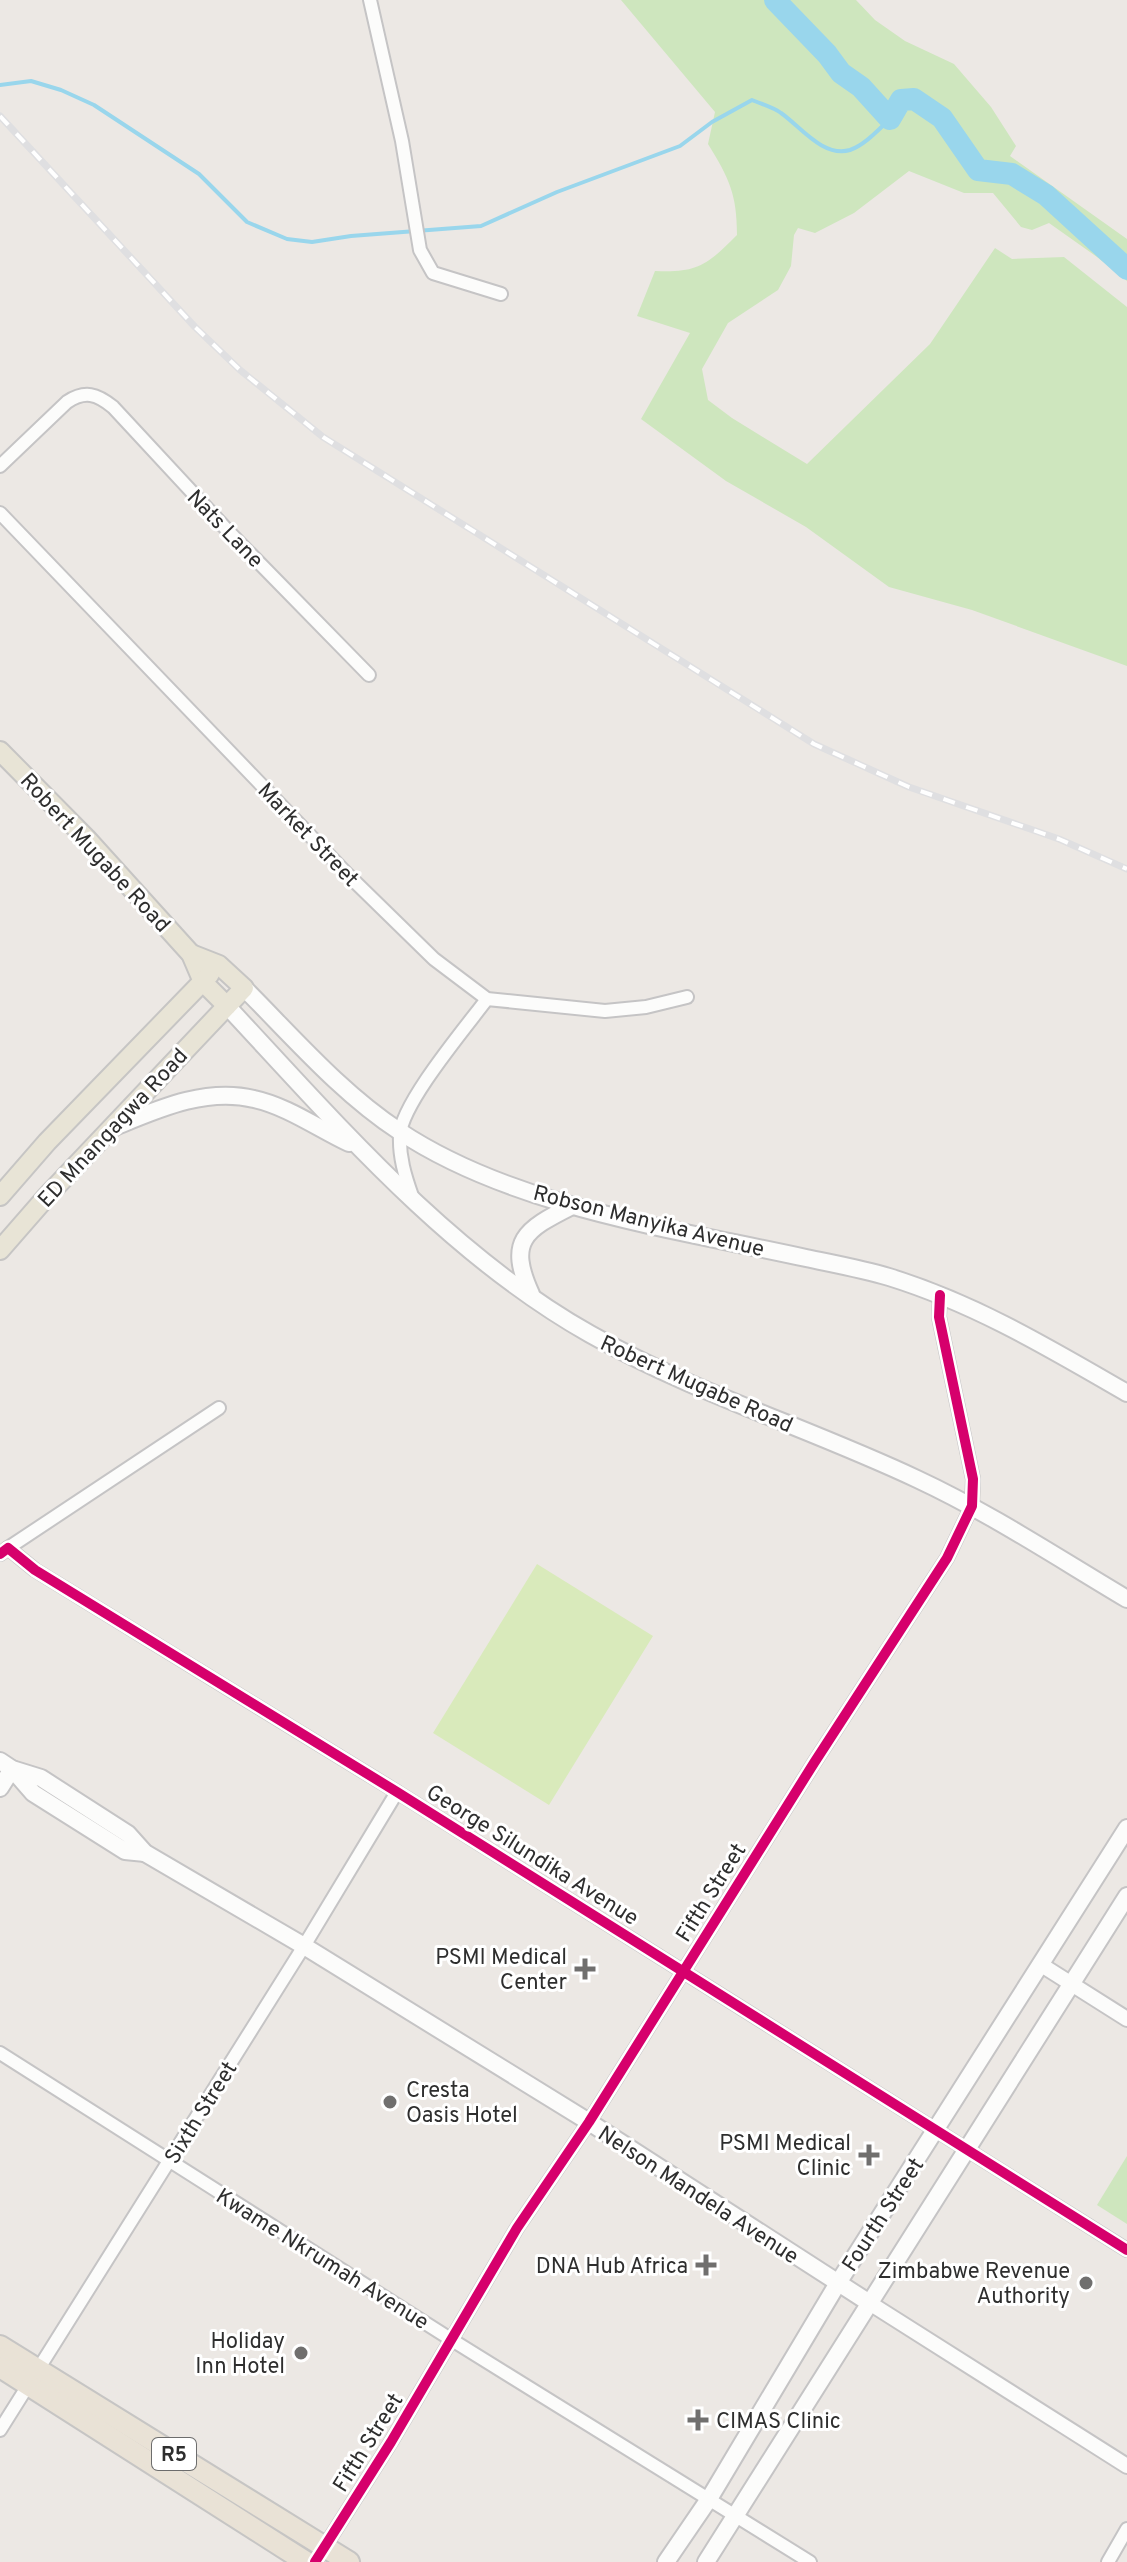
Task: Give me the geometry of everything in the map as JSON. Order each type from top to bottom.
[{"type":"highway","name":"R5","points":[[0,2346],[34,2377],[306,2562]]},
{"type":"highway","name":"R5","points":[[0,2367],[34,2377],[320,2554],[349,2562]]},
{"type":"main road","name":"Robert Mugabe Road","points":[[0,751],[86,838],[191,954],[203,982],[358,1147],[470,1251],[589,1334],[677,1378],[915,1478],[972,1506],[1127,1599]]},
{"type":"main road","name":"Robert Mugabe Road","points":[[191,954],[219,965]]},
{"type":"main road","name":"ED Mnangagwa Road","points":[[0,1196],[47,1142],[219,965]]},
{"type":"main road","name":"Robson Manyika Avenue","points":[[219,965],[349,1092],[399,1132],[478,1172],[572,1206],[886,1276],[940,1295],[1013,1327],[1127,1393]]},
{"type":"main road","name":"ED Mnangagwa Road","points":[[0,1250],[244,988]]},
{"type":"main road","points":[[110,1129],[178,1103],[230,1095],[256,1099],[280,1108],[358,1147]]},
{"type":"main road","points":[[532,1296],[518,1259],[521,1247],[537,1226],[572,1206]]},
{"type":"main road","points":[[0,1788],[6,1765]]},
{"type":"main road","name":"Nelson Mandela Avenue","points":[[6,1765],[33,1793],[125,1851],[145,1853],[304,1946],[589,2122],[868,2302]]},
{"type":"main road","name":"Fourth Street","points":[[666,2562],[709,2499],[838,2283],[1127,1828]]},
{"type":"main road","points":[[706,2562],[1127,1896]]},
{"type":"street","points":[[370,0],[402,141],[419,246],[433,273],[501,294]]},
{"type":"street","name":"Nats Lane","points":[[0,466],[77,395],[97,395],[113,407],[229,532],[369,675]]},
{"type":"street","name":"Market Street","points":[[0,513],[348,875],[434,959],[487,999]]},
{"type":"street","points":[[412,1196],[402,1167],[399,1132],[416,1097],[487,999],[605,1011],[646,1007],[687,997]]},
{"type":"street","name":"Fifth Street","points":[[320,2554],[517,2228],[589,2122],[814,1763],[947,1558],[972,1506],[973,1479],[941,1326],[940,1295]]},
{"type":"street","points":[[4,1551],[219,1408]]},
{"type":"street","name":"George Silundika Avenue","points":[[4,1551],[397,1792],[1127,2250]]},
{"type":"street","name":"Sixth Street","points":[[0,2430],[304,1946],[397,1792]]},
{"type":"street","points":[[1040,1964],[1127,2019]]},
{"type":"street","name":"Kwame Nkrumah Avenue","points":[[0,2053],[452,2340],[810,2562]]},
{"type":"street","name":"Nelson Mandela Avenue","points":[[868,2302],[1127,2466]]},
{"type":"street","points":[[1108,2562],[1127,2529]]},
{"type":"green space","points":[[621,0],[856,0],[875,20],[905,41],[954,64],[991,107],[1016,146],[1010,156],[1127,239],[1127,281],[1049,223],[1032,230],[1021,227],[993,193],[964,193],[909,171],[854,213],[815,233],[798,228],[794,235],[791,266],[778,290],[728,323],[702,369],[708,400],[807,464],[930,344],[995,248],[1012,259],[1064,257],[1127,307],[1127,666],[972,610],[889,587],[806,527],[726,481],[641,419],[690,333],[637,316],[655,271],[682,270],[701,265],[718,254],[737,235],[737,221],[730,187],[708,144],[715,112]]},
{"type":"green space","points":[[537,1564],[653,1636],[549,1805],[433,1733]]},
{"type":"green space","points":[[1127,2156],[1127,2224],[1097,2205]]},
{"type":"waterway","points":[[775,0],[841,73],[861,87],[890,119],[901,100],[914,99],[942,118],[978,170],[1012,174],[1046,195],[1127,269]]},
{"type":"waterway","points":[[0,85],[31,81],[94,105],[199,174],[247,222],[287,239],[312,242],[481,226],[557,192],[680,146],[712,122],[752,100],[778,111],[821,145],[840,151],[861,144],[890,119]]},
{"type":"railway","points":[[0,116],[195,327],[240,370],[323,437],[814,744],[909,787],[1059,839],[1127,869]]},
{"type":"cycle path","points":[[315,2562],[391,2442],[517,2228],[589,2122],[814,1763],[947,1558],[972,1506],[973,1479],[939,1317],[940,1295]]},
{"type":"cycle path","points":[[0,1554],[8,1548],[35,1570],[397,1792],[1127,2250]]},
{"type":"place","name":"PSMI Medical Center","points":[[585,1969]]},
{"type":"place","name":"Cresta Oasis Hotel","points":[[390,2102]]},
{"type":"place","name":"PSMI Medical Clinic","points":[[869,2155]]},
{"type":"place","name":"DNA Hub Africa","points":[[706,2265]]},
{"type":"place","name":"Zimbabwe Revenue Authority","points":[[1086,2283]]},
{"type":"place","name":"Holiday Inn Hotel","points":[[301,2353]]},
{"type":"place","name":"CIMAS Clinic","points":[[698,2420]]}]
